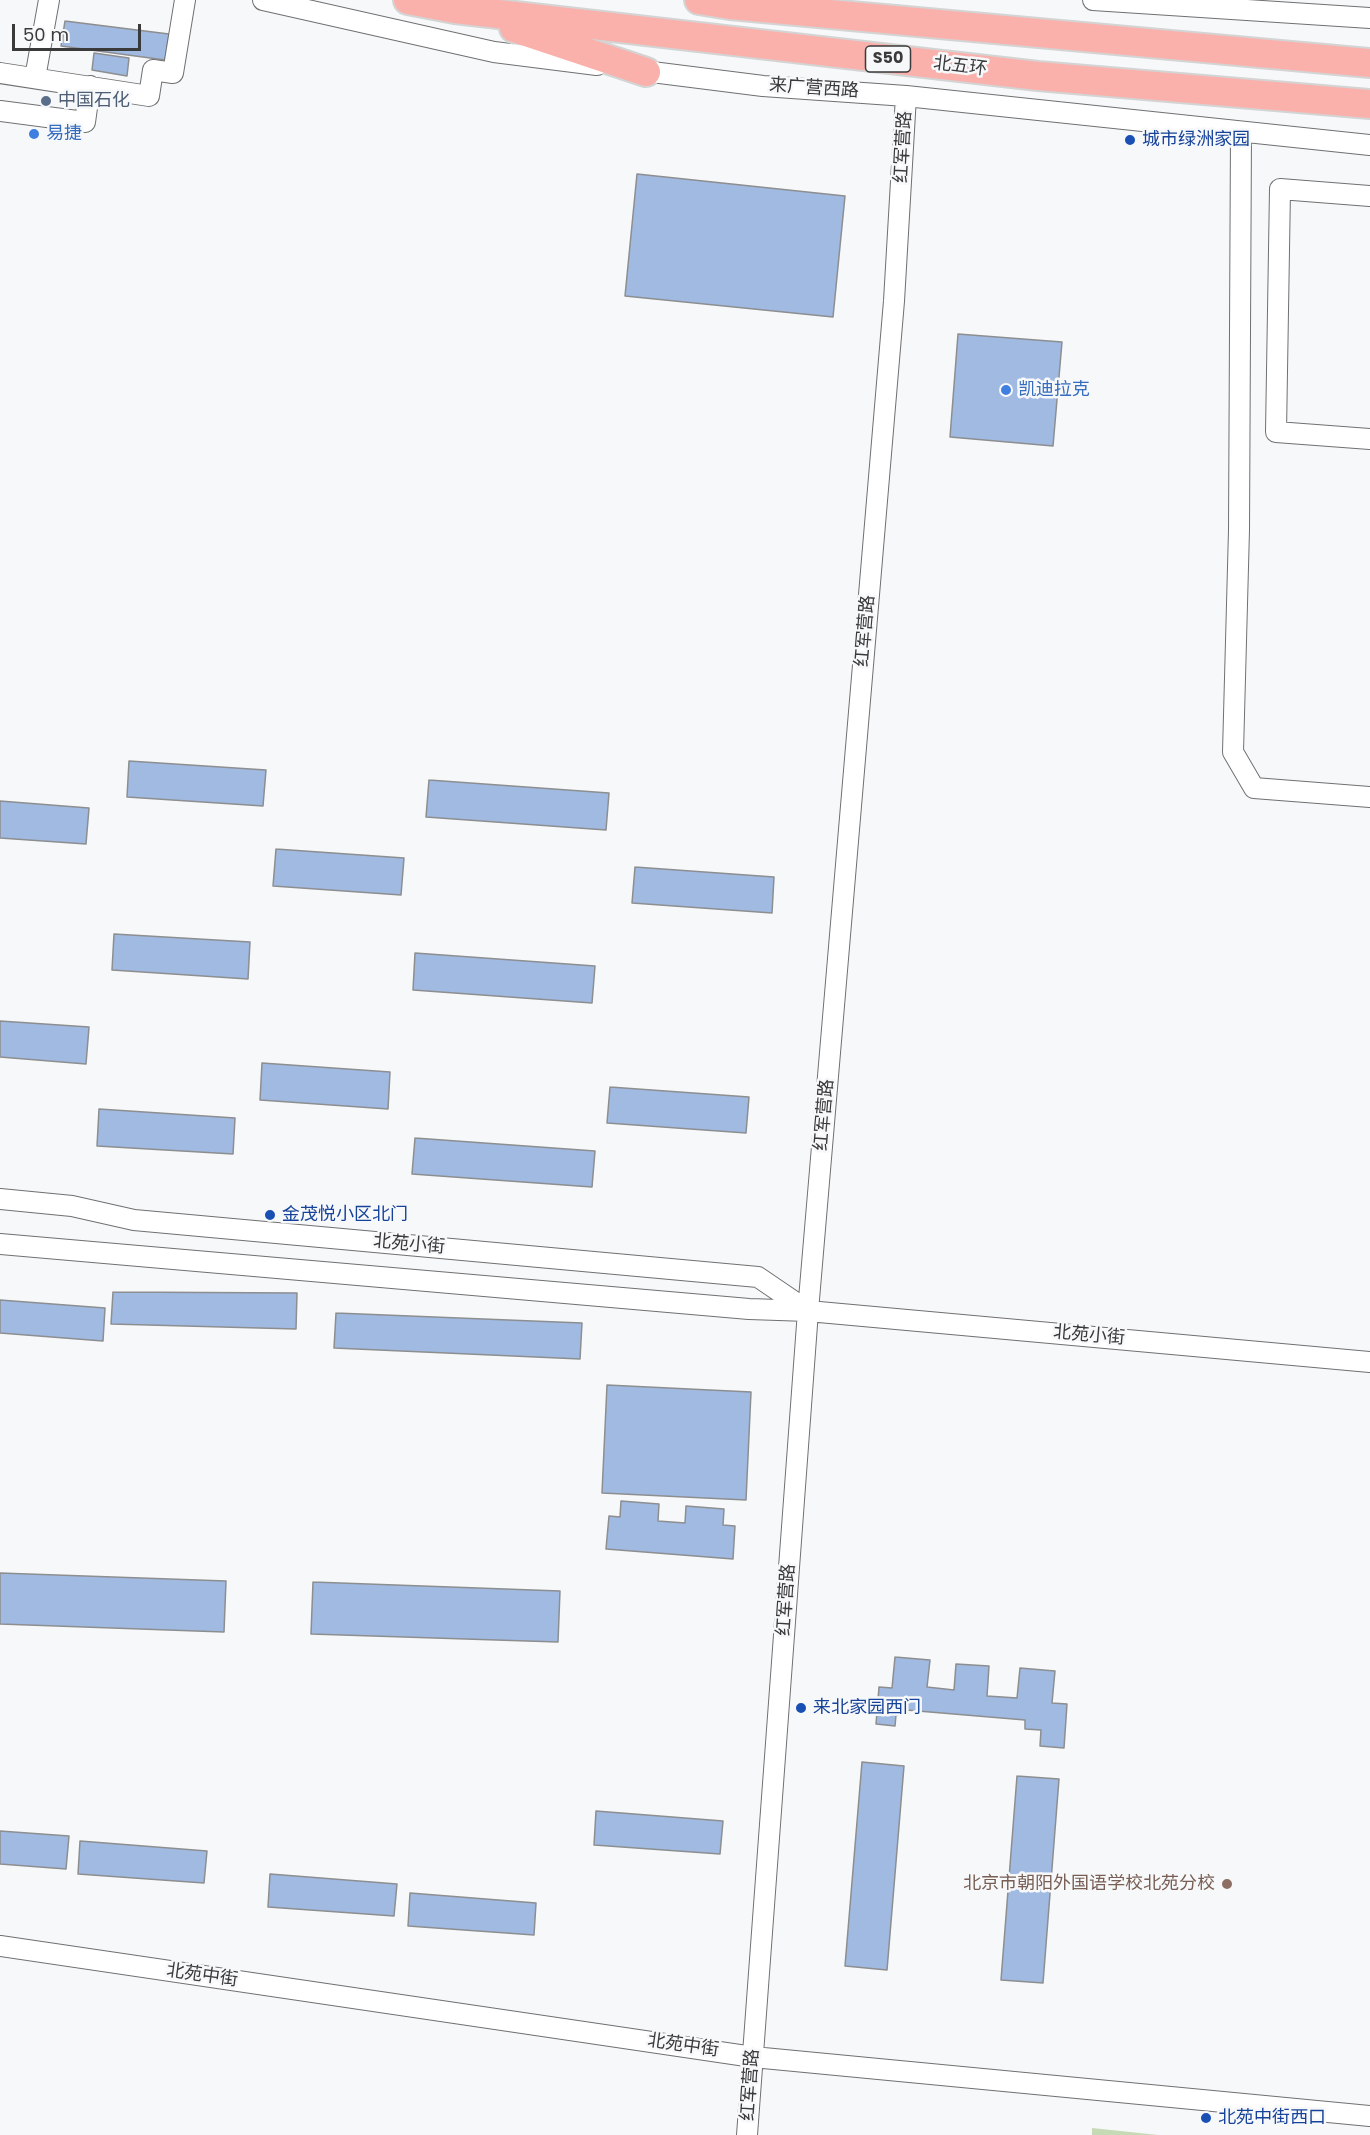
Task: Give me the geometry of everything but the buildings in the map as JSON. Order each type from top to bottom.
[{"type":"highway","name":"北五环","points":[[408,0],[455,9],[1038,76],[1370,104]]},
{"type":"highway","name":"S50","points":[[699,0],[754,7],[1370,63]]},
{"type":"highway","points":[[455,9],[646,72]]},
{"type":"street","points":[[34,78],[49,0]]},
{"type":"street","points":[[0,73],[148,96],[153,70],[173,73],[185,0]]},
{"type":"street","name":"来广营西路","points":[[262,0],[494,52],[646,72],[764,86],[906,96],[1370,145]]},
{"type":"street","points":[[1093,0],[1370,18]]},
{"type":"street","points":[[0,111],[85,122],[90,87]]},
{"type":"street","name":"红军营路","points":[[747,2135],[808,1311],[894,301],[906,96]]},
{"type":"street","points":[[1241,132],[1239,530],[1233,752],[1254,789],[1370,797]]},
{"type":"street","points":[[1370,196],[1280,189],[1276,432],[1370,439]]},
{"type":"street","name":"北苑小街","points":[[0,1199],[72,1206],[134,1220],[758,1277],[808,1311]]},
{"type":"street","name":"北苑小街","points":[[0,1244],[737,1308],[808,1311],[1370,1362]]},
{"type":"street","name":"北苑中街","points":[[0,1946],[753,2057],[1370,2116]]},
{"type":"green space","points":[[1092,2128],[1158,2135],[1092,2135]]},
{"type":"place","name":"中国石化","points":[[46,101]]},
{"type":"place","name":"易捷","points":[[34,134]]},
{"type":"place","name":"城市绿洲家园","points":[[1130,140]]},
{"type":"place","name":"凯迪拉克","points":[[1006,390]]},
{"type":"place","name":"金茂悦小区北门","points":[[270,1215]]},
{"type":"place","name":"来北家园西门","points":[[801,1708]]},
{"type":"place","name":"北京市朝阳外国语学校北苑分校","points":[[1227,1884]]},
{"type":"place","name":"北苑中街西口","points":[[1206,2118]]}]
